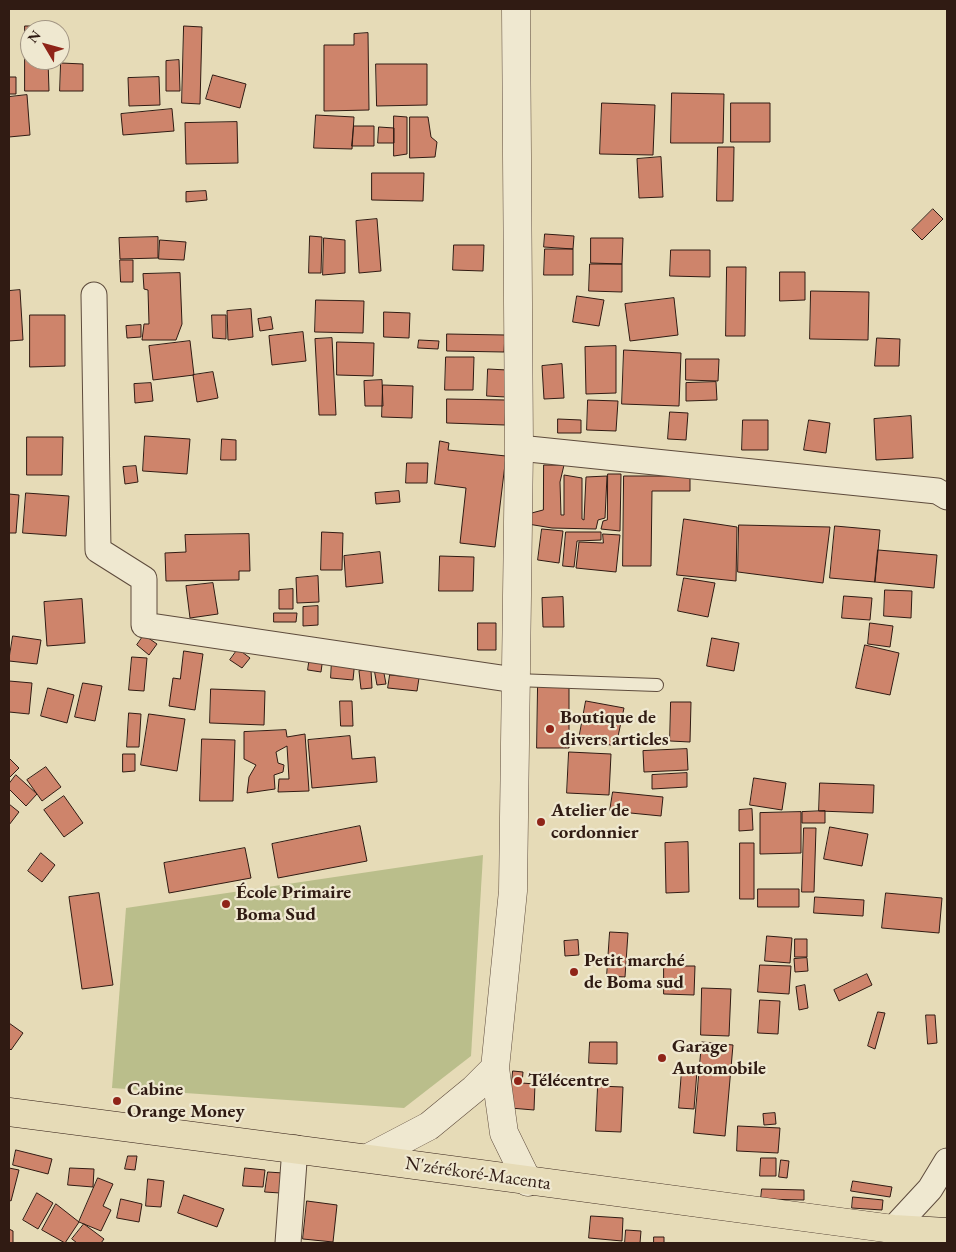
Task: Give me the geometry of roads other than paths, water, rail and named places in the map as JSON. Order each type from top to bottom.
[{"type":"highway","name":"N'zérékoré-Macenta","points":[[9,1112],[296,1148],[528,1182],[893,1229],[947,1232]]},
{"type":"street","points":[[516,9],[519,448],[513,891],[495,1068],[504,1133],[528,1182]]},
{"type":"street","points":[[94,295],[98,550],[144,579],[144,625],[515,680]]},
{"type":"street","points":[[519,448],[937,491],[947,497]]},
{"type":"street","points":[[368,1158],[430,1126],[474,1089],[495,1068]]},
{"type":"street","points":[[288,1243],[296,1148]]},
{"type":"street","points":[[893,1229],[930,1189],[947,1161]]},
{"type":"lane","points":[[515,680],[657,685]]},
{"type":"place","name":"Boutique de divers articles","points":[[550,729]]},
{"type":"place","name":"Atelier de cordonnier","points":[[541,822]]},
{"type":"place","name":"École Primaire Boma Sud","points":[[226,904]]},
{"type":"place","name":"Petit marché de Boma sud","points":[[574,972]]},
{"type":"place","name":"Garage Automobile","points":[[662,1058]]},
{"type":"place","name":"Télécentre","points":[[518,1081]]},
{"type":"place","name":"Cabine Orange Money","points":[[117,1101]]}]
